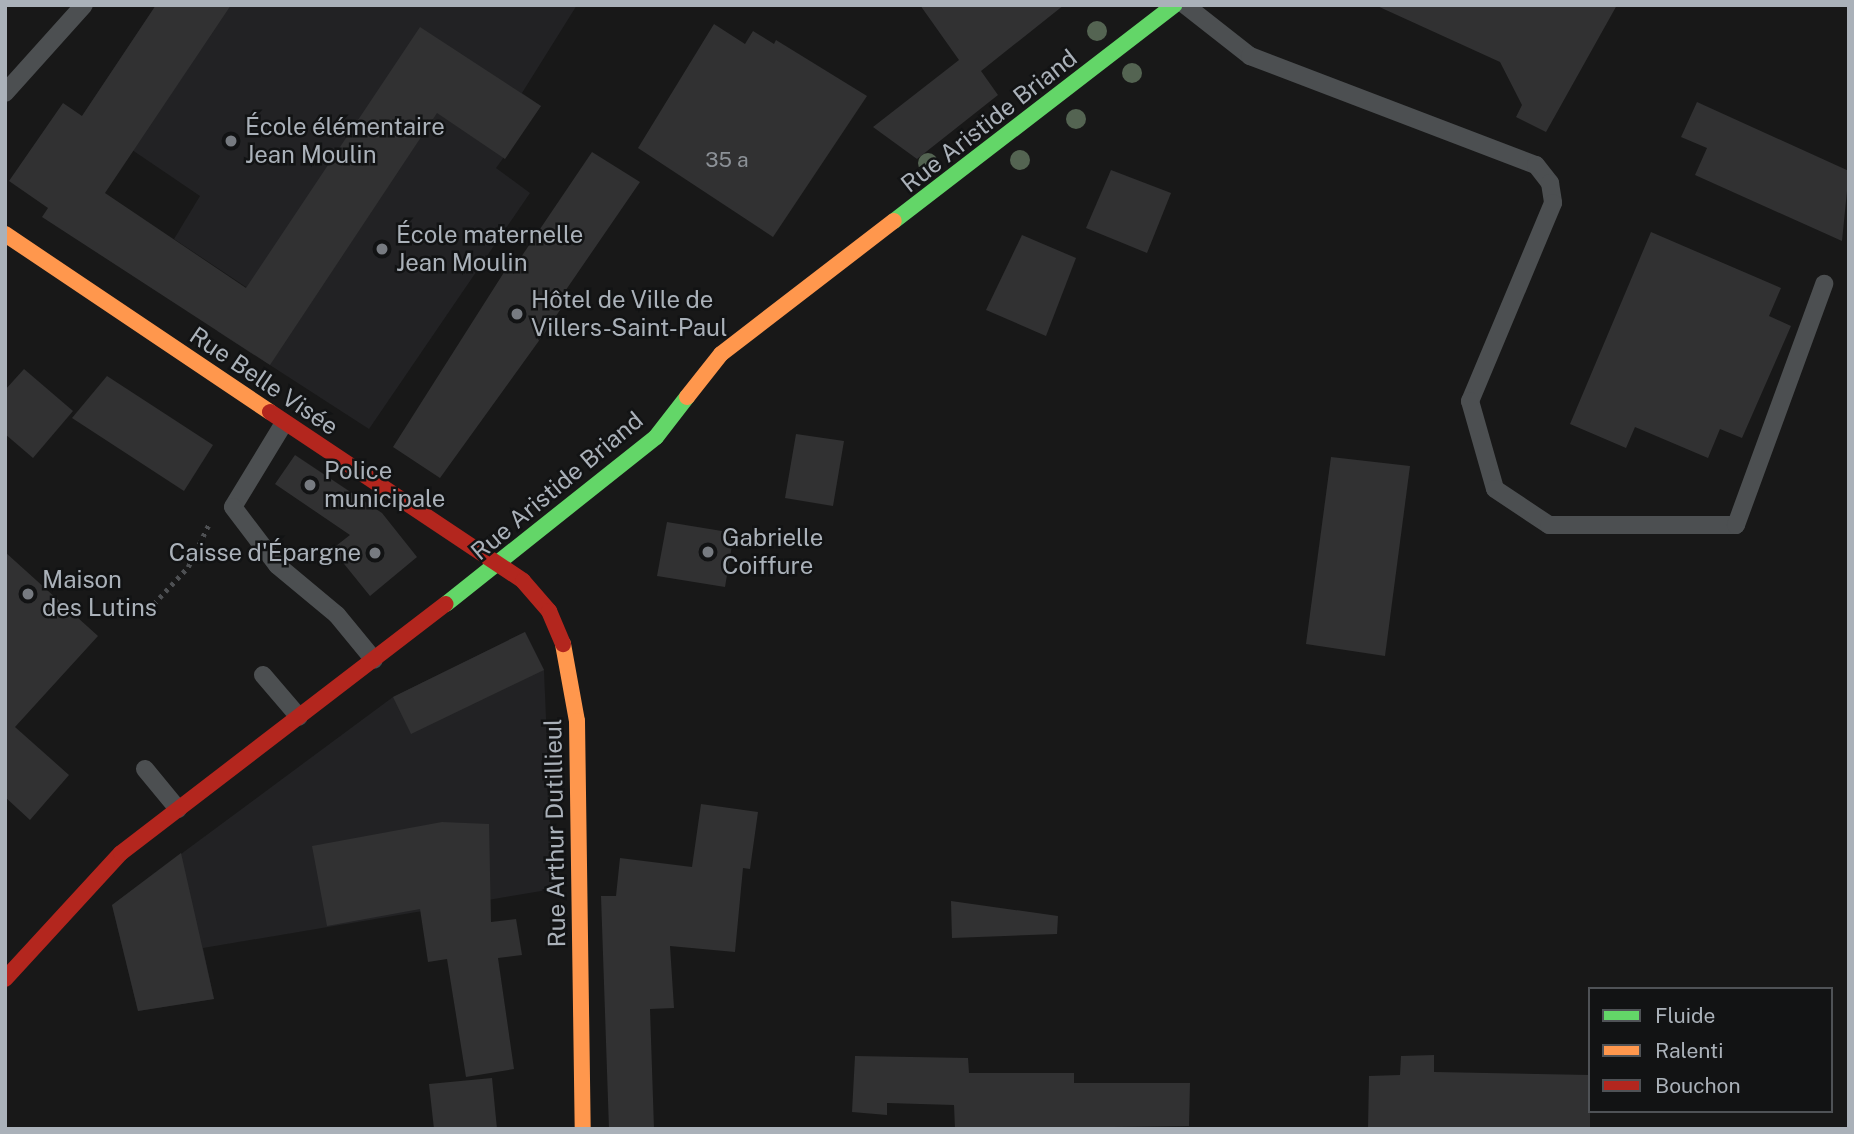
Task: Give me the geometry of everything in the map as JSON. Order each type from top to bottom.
[{"type":"street","name":"Rue Aristide Briand","points":[[5,979],[76,897],[178,809],[498,565],[656,437],[722,354],[1174,5]]},
{"type":"street","name":"Rue Belle Visée","points":[[5,234],[498,565]]},
{"type":"street","name":"Rue Arthur Dutillieul","points":[[498,565],[538,596],[568,654],[578,721],[577,885],[583,1129]]},
{"type":"lane","points":[[5,93],[85,5]]},
{"type":"lane","points":[[1185,5],[1250,56],[1536,165],[1550,183],[1553,203],[1470,401],[1495,489],[1549,525],[1736,526],[1824,284]]},
{"type":"lane","points":[[284,423],[233,507],[277,565],[337,615],[374,660]]},
{"type":"lane","points":[[263,675],[299,717]]},
{"type":"lane","points":[[145,769],[178,809]]},
{"type":"path","points":[[148,610],[188,567],[206,526],[233,507]]},
{"type":"shaded area","points":[[156,5],[577,5],[522,93],[541,106],[496,168],[530,193],[369,429],[217,331],[246,287],[174,239],[200,196],[82,116]]},
{"type":"shaded area","points":[[525,632],[544,670],[553,889],[203,948],[214,999],[138,1011],[112,905],[393,697]]},
{"type":"building","points":[[156,5],[231,5],[105,193],[246,288],[420,27],[541,106],[505,159],[437,113],[270,365],[42,217],[48,208],[9,181],[63,103],[82,116]]},
{"type":"building","points":[[920,5],[1064,5],[981,71],[998,95],[917,159],[873,127],[959,60]]},
{"type":"building","points":[[1375,5],[1617,5],[1546,132],[1516,117],[1522,105],[1500,62]]},
{"type":"building","points":[[714,24],[745,44],[753,31],[774,44],[776,40],[867,96],[773,237],[638,148]]},
{"type":"building","points":[[1697,102],[1849,171],[1842,241],[1695,175],[1707,148],[1681,137]]},
{"type":"building","name":"Hôtel de Ville de Villers-Saint-Paul","points":[[592,152],[640,182],[559,300],[564,304],[546,331],[440,478],[393,447],[508,266],[513,269]]},
{"type":"building","points":[[1111,170],[1171,193],[1147,253],[1086,228]]},
{"type":"building","points":[[1651,232],[1781,288],[1769,316],[1791,326],[1742,438],[1720,429],[1708,458],[1635,427],[1626,448],[1570,424]]},
{"type":"building","points":[[1022,235],[1076,258],[1046,336],[986,310]]},
{"type":"building","points":[[24,369],[73,411],[33,458],[5,434],[5,390]]},
{"type":"building","points":[[107,376],[213,445],[184,491],[72,418]]},
{"type":"building","points":[[796,434],[844,441],[833,506],[785,498]]},
{"type":"building","points":[[295,455],[382,513],[417,557],[370,596],[332,549],[350,535],[275,484]]},
{"type":"building","points":[[1331,457],[1410,466],[1385,656],[1306,644]]},
{"type":"building","points":[[667,522],[734,533],[725,587],[657,576]]},
{"type":"building","name":"Maison des Lutins","points":[[5,552],[98,636],[15,727],[69,775],[30,820],[5,797]]},
{"type":"building","points":[[525,632],[544,670],[411,734],[393,697]]},
{"type":"building","points":[[701,804],[758,812],[750,869],[743,868],[735,952],[670,946],[674,1008],[650,1009],[654,1129],[609,1129],[601,896],[616,896],[620,858],[692,867]]},
{"type":"building","points":[[442,822],[489,824],[491,922],[516,919],[522,955],[498,958],[514,1069],[466,1077],[447,959],[428,962],[420,909],[327,926],[312,846]]},
{"type":"building","points":[[181,853],[214,999],[138,1011],[112,905]]},
{"type":"building","points":[[951,901],[1058,916],[1057,934],[952,938]]},
{"type":"building","points":[[1434,1055],[1434,1072],[1588,1075],[1590,1129],[1368,1129],[1369,1076],[1400,1075],[1401,1056]]},
{"type":"building","points":[[855,1056],[968,1058],[969,1073],[1074,1073],[1074,1083],[1190,1083],[1189,1126],[955,1129],[954,1105],[887,1103],[887,1115],[852,1112]]},
{"type":"building","points":[[492,1078],[497,1129],[434,1129],[429,1084]]},
{"type":"traffic: fast","points":[[894,221],[1174,5]]},
{"type":"traffic: fast","points":[[446,604],[656,437],[687,397]]},
{"type":"traffic: slow","points":[[687,397],[721,354],[894,221]]},
{"type":"traffic: slow","points":[[5,234],[270,412]]},
{"type":"traffic: slow","points":[[563,644],[577,721],[583,1129]]},
{"type":"traffic: jam","points":[[270,412],[523,581],[549,611],[563,644]]},
{"type":"traffic: jam","points":[[5,979],[121,853],[446,604]]},
{"type":"place","name":"École élémentaire Jean Moulin","points":[[231,141]]},
{"type":"place","name":"École maternelle Jean Moulin","points":[[382,249]]},
{"type":"place","name":"Hôtel de Ville de Villers-Saint-Paul","points":[[517,314]]},
{"type":"place","name":"Police municipale","points":[[310,485]]},
{"type":"place","name":"Gabrielle Coiffure","points":[[708,552]]},
{"type":"place","name":"Caisse d'Épargne","points":[[375,553]]},
{"type":"place","name":"Maison des Lutins","points":[[28,594]]}]
